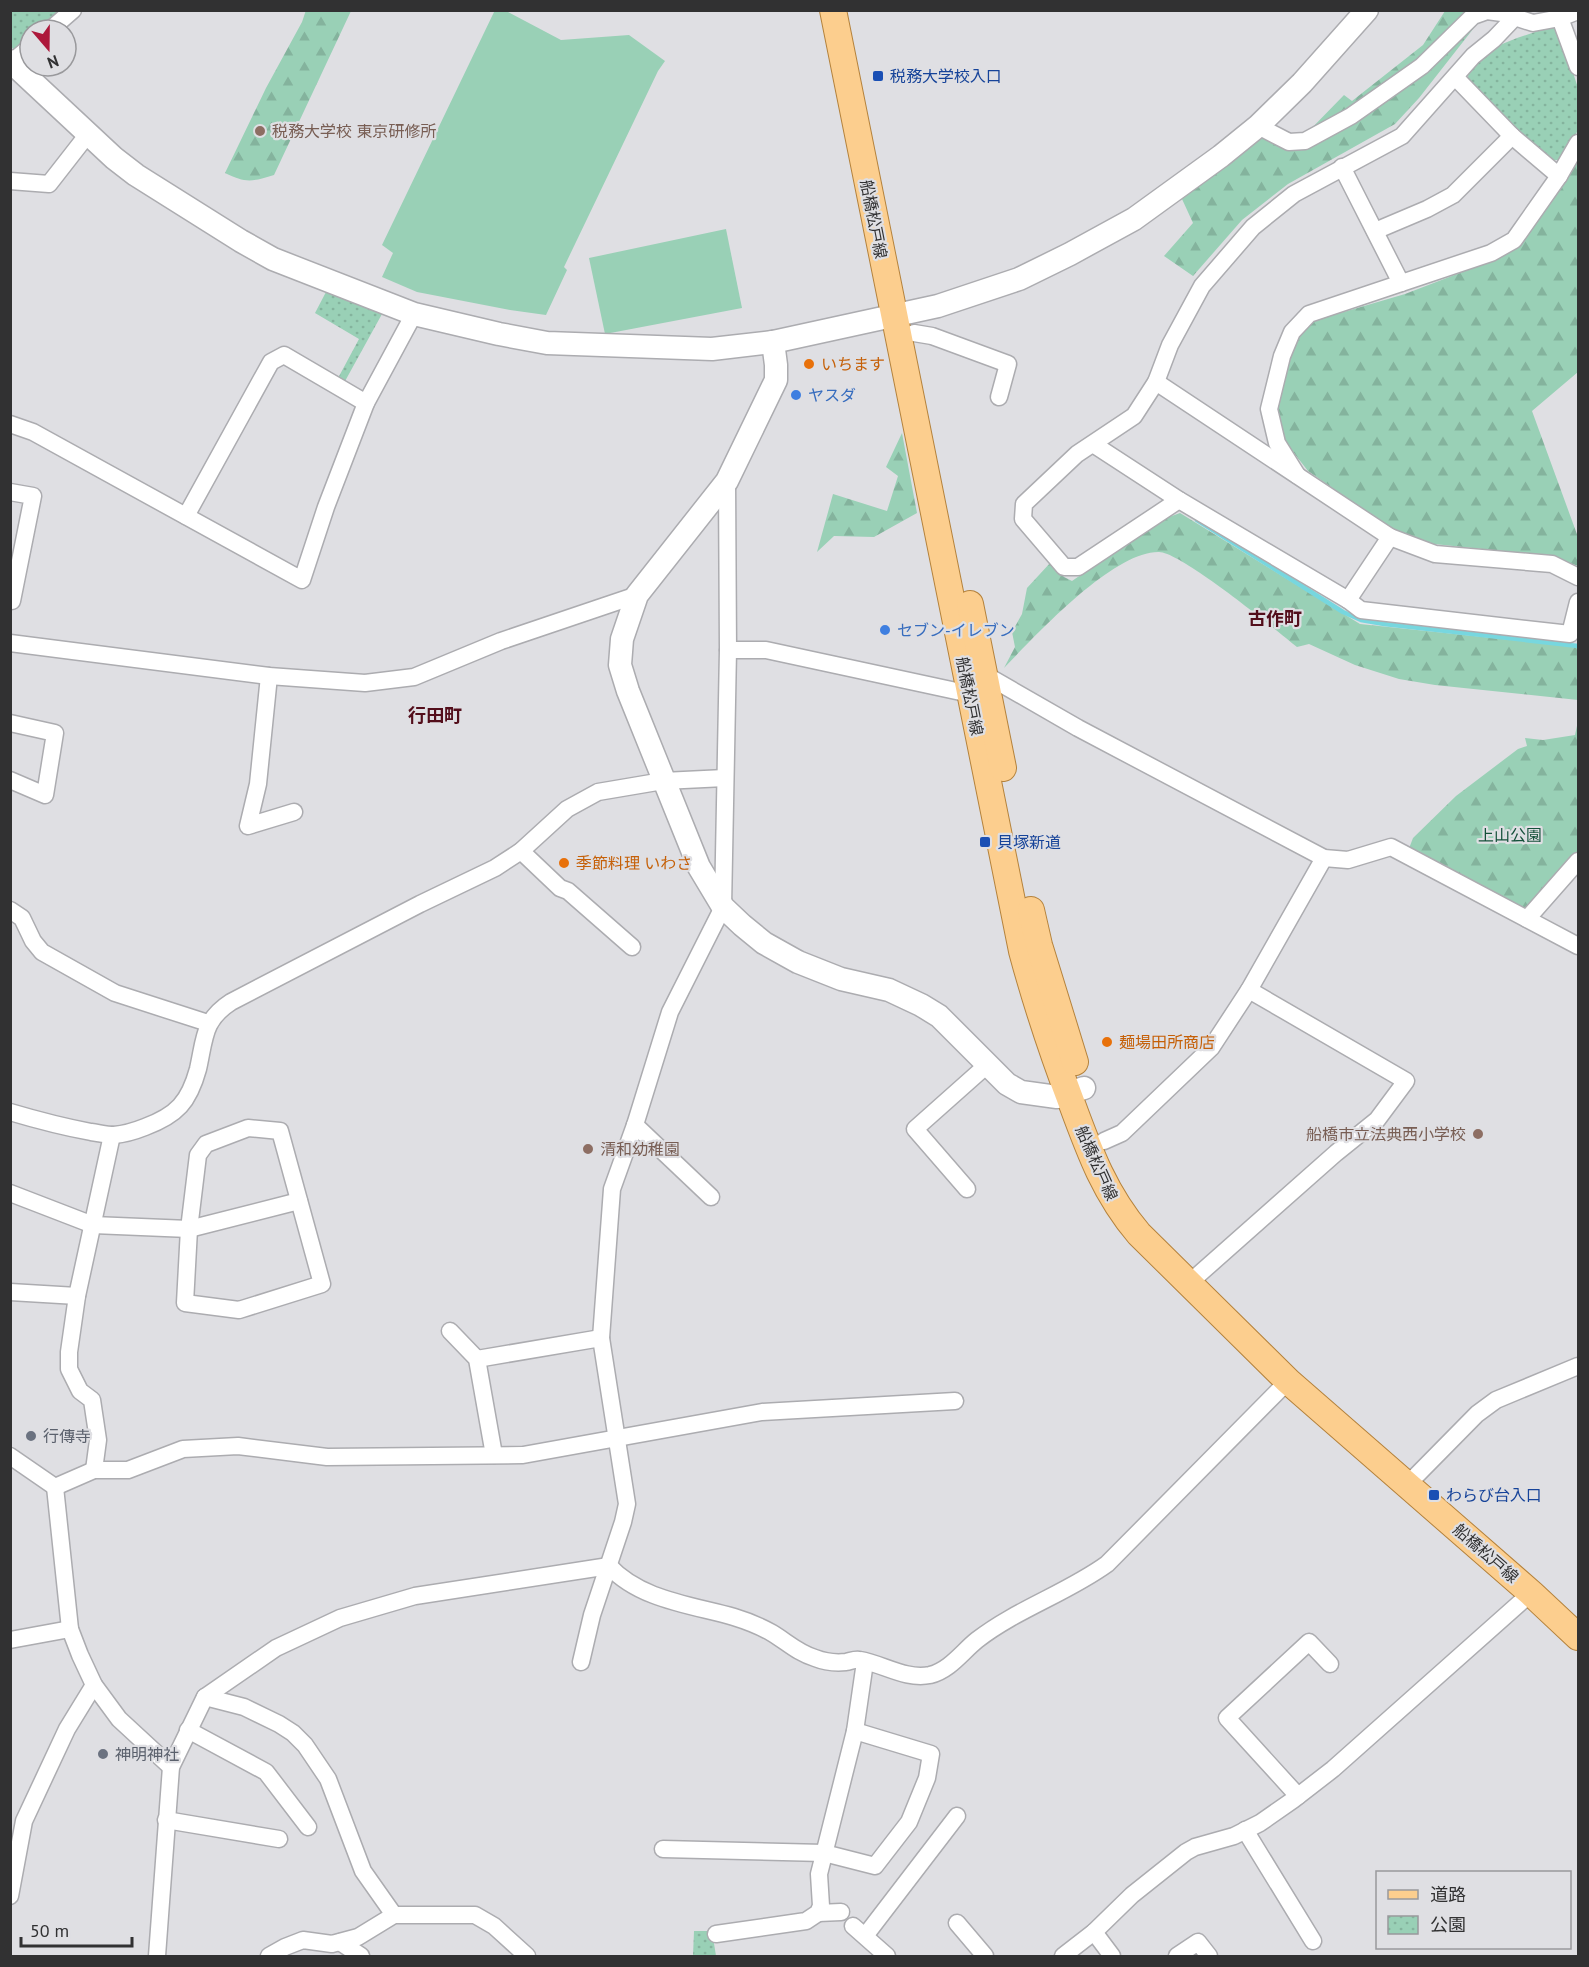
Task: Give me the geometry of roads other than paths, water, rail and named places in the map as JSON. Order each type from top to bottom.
[{"type":"main road","name":"船橋松戸線","points":[[833,10],[906,321]]},
{"type":"main road","name":"船橋松戸線","points":[[851,10],[906,321],[977,684],[1039,945],[1066,1039],[1075,1091],[1089,1149],[1110,1196],[1126,1220],[1154,1250],[1288,1381],[1531,1593],[1578,1637]]},
{"type":"main road","name":"船橋松戸線","points":[[1075,1091],[1104,1141],[1135,1217],[1154,1250]]},
{"type":"street","points":[[11,62],[136,175],[241,241],[273,258],[414,314],[499,334],[547,343],[712,350],[773,342],[831,328],[906,321],[938,306],[1020,279],[1070,254],[1134,219],[1221,156],[1258,126],[1302,83],[1367,10]]},
{"type":"street","points":[[1258,126],[1289,142],[1305,141],[1351,116],[1422,66],[1473,16],[1493,11],[1533,23],[1560,18],[1578,11]]},
{"type":"street","points":[[1179,500],[1078,567],[1064,567],[1023,519],[1024,504],[1077,454],[1134,416],[1156,382],[1170,345],[1202,286],[1253,227],[1294,194],[1402,136],[1473,57],[1514,18]]},
{"type":"street","points":[[1560,18],[1578,67]]},
{"type":"street","points":[[1455,77],[1512,136],[1559,176]]},
{"type":"street","points":[[10,181],[49,184],[88,134]]},
{"type":"street","points":[[1375,231],[1427,209],[1453,195],[1512,136]]},
{"type":"street","points":[[1297,476],[1277,443],[1269,409],[1282,356],[1293,332],[1309,314],[1491,253],[1514,240],[1559,176],[1578,143]]},
{"type":"street","points":[[1342,167],[1401,283]]},
{"type":"street","points":[[10,424],[33,432],[302,580],[326,507],[366,403],[414,314]]},
{"type":"street","points":[[906,321],[932,336],[1008,364],[999,397]]},
{"type":"street","points":[[773,342],[776,380],[727,482],[638,595],[622,639],[620,665],[663,781],[699,867],[723,907],[764,943],[798,962],[841,979],[889,990],[921,1005],[939,1016],[1007,1084],[1021,1092],[1057,1097],[1075,1091]]},
{"type":"street","points":[[186,516],[271,362],[284,355],[366,403]]},
{"type":"street","points":[[1156,382],[1390,537],[1435,554],[1552,564],[1578,577]]},
{"type":"street","points":[[1093,444],[1179,500],[1348,600],[1361,610],[1570,634],[1578,602]]},
{"type":"street","points":[[581,1662],[592,1615],[627,1504],[615,1440],[601,1338],[612,1189],[635,1125],[670,1012],[723,907],[728,650],[727,482]]},
{"type":"street","points":[[10,492],[33,496],[12,601],[10,601]]},
{"type":"street","points":[[1348,600],[1390,537]]},
{"type":"street","points":[[10,643],[269,676],[365,683],[414,677],[501,641],[638,595]]},
{"type":"street","points":[[728,650],[766,650],[977,684],[1078,728],[1324,858],[1348,860],[1391,847],[1578,946]]},
{"type":"street","points":[[269,676],[258,784],[249,826],[294,812]]},
{"type":"street","points":[[10,723],[55,733],[45,795],[10,780]]},
{"type":"street","points":[[10,1112],[62,1127],[112,1135],[131,1132],[147,1126],[177,1111],[187,1098],[195,1079],[208,1023],[218,1010],[231,1002],[495,868],[521,851],[567,808],[598,792],[663,781],[725,778]]},
{"type":"street","points":[[521,851],[560,888],[568,891],[632,947]]},
{"type":"street","points":[[1104,1141],[1122,1133],[1211,1048],[1249,990],[1324,858]]},
{"type":"street","points":[[1527,919],[1578,861]]},
{"type":"street","points":[[10,910],[22,918],[33,941],[42,952],[115,993],[208,1023]]},
{"type":"street","points":[[1188,1284],[1327,1161],[1377,1120],[1406,1081],[1249,990]]},
{"type":"street","points":[[967,1188],[915,1129],[987,1065]]},
{"type":"street","points":[[635,1125],[711,1197]]},
{"type":"street","points":[[248,1128],[280,1131],[322,1284],[239,1310],[185,1304],[189,1228],[198,1155],[206,1143],[248,1128]]},
{"type":"street","points":[[94,1470],[98,1440],[92,1401],[80,1391],[69,1369],[69,1352],[77,1296],[112,1135]]},
{"type":"street","points":[[10,1193],[93,1225],[189,1228],[299,1201]]},
{"type":"street","points":[[10,1292],[77,1296]]},
{"type":"street","points":[[450,1330],[477,1359],[494,1455]]},
{"type":"street","points":[[477,1359],[601,1338]]},
{"type":"street","points":[[1407,1485],[1477,1414],[1497,1400],[1578,1366]]},
{"type":"street","points":[[609,1566],[617,1575],[634,1586],[665,1598],[751,1623],[799,1652],[816,1659],[832,1662],[857,1659],[918,1676],[936,1673],[957,1659],[978,1640],[1032,1606],[1084,1581],[1107,1564],[1288,1381]]},
{"type":"street","points":[[55,1487],[94,1470],[128,1470],[183,1449],[238,1446],[327,1457],[523,1455],[762,1412],[956,1401]]},
{"type":"street","points":[[10,1455],[55,1487],[70,1629],[94,1685],[119,1719],[171,1767]]},
{"type":"street","points":[[157,1956],[171,1767],[205,1696],[276,1648],[340,1618],[415,1596],[609,1566]]},
{"type":"street","points":[[1063,1956],[1094,1932],[1132,1895],[1186,1852],[1195,1847],[1234,1836],[1260,1823],[1333,1769],[1531,1593]]},
{"type":"street","points":[[10,1640],[70,1629]]},
{"type":"street","points":[[1298,1796],[1227,1718],[1308,1642],[1330,1664]]},
{"type":"street","points":[[716,1934],[806,1921],[818,1912],[821,1906],[819,1874],[855,1731],[865,1662]]},
{"type":"street","points":[[10,1896],[24,1821],[67,1730],[94,1685]]},
{"type":"street","points":[[205,1696],[244,1707],[294,1733],[305,1744],[328,1779],[363,1870],[394,1915]]},
{"type":"street","points":[[188,1730],[266,1772],[308,1827]]},
{"type":"street","points":[[663,1849],[824,1853],[875,1866],[909,1822],[927,1778],[931,1754],[855,1731]]},
{"type":"street","points":[[887,1956],[859,1931],[957,1816]]},
{"type":"street","points":[[166,1820],[279,1839]]},
{"type":"street","points":[[1245,1830],[1313,1941]]},
{"type":"street","points":[[818,1912],[841,1912]]},
{"type":"street","points":[[269,1956],[303,1940],[332,1944],[358,1937],[394,1915],[475,1915],[494,1926],[526,1956]]},
{"type":"street","points":[[957,1923],[985,1956]]},
{"type":"street","points":[[1094,1932],[1112,1956]]},
{"type":"street","points":[[340,1942],[361,1956]]},
{"type":"street","points":[[1177,1956],[1198,1942],[1209,1956]]},
{"type":"waterway","points":[[1197,520],[1343,612],[1361,620],[1578,646]]},
{"type":"place","name":"税務大学校入口","points":[[878,76]]},
{"type":"place","name":"税務大学校 東京研修所","points":[[260,131]]},
{"type":"place","name":"いちます","points":[[809,364]]},
{"type":"place","name":"ヤスダ","points":[[796,395]]},
{"type":"place","name":"セブン-イレブン","points":[[885,630]]},
{"type":"place","name":"貝塚新道","points":[[985,842]]},
{"type":"place","name":"季節料理 いわさ","points":[[564,863]]},
{"type":"place","name":"麺場田所商店","points":[[1107,1042]]},
{"type":"place","name":"船橋市立法典西小学校","points":[[1478,1134]]},
{"type":"place","name":"清和幼稚園","points":[[588,1149]]},
{"type":"place","name":"行傳寺","points":[[31,1436]]},
{"type":"place","name":"わらび台入口","points":[[1434,1495]]},
{"type":"place","name":"神明神社","points":[[103,1754]]},
{"type":"district","name":"古作町","points":[[1275,619]]},
{"type":"district","name":"行田町","points":[[435,716]]},
{"type":"park label","name":"上山公園","points":[[1510,835]]}]
